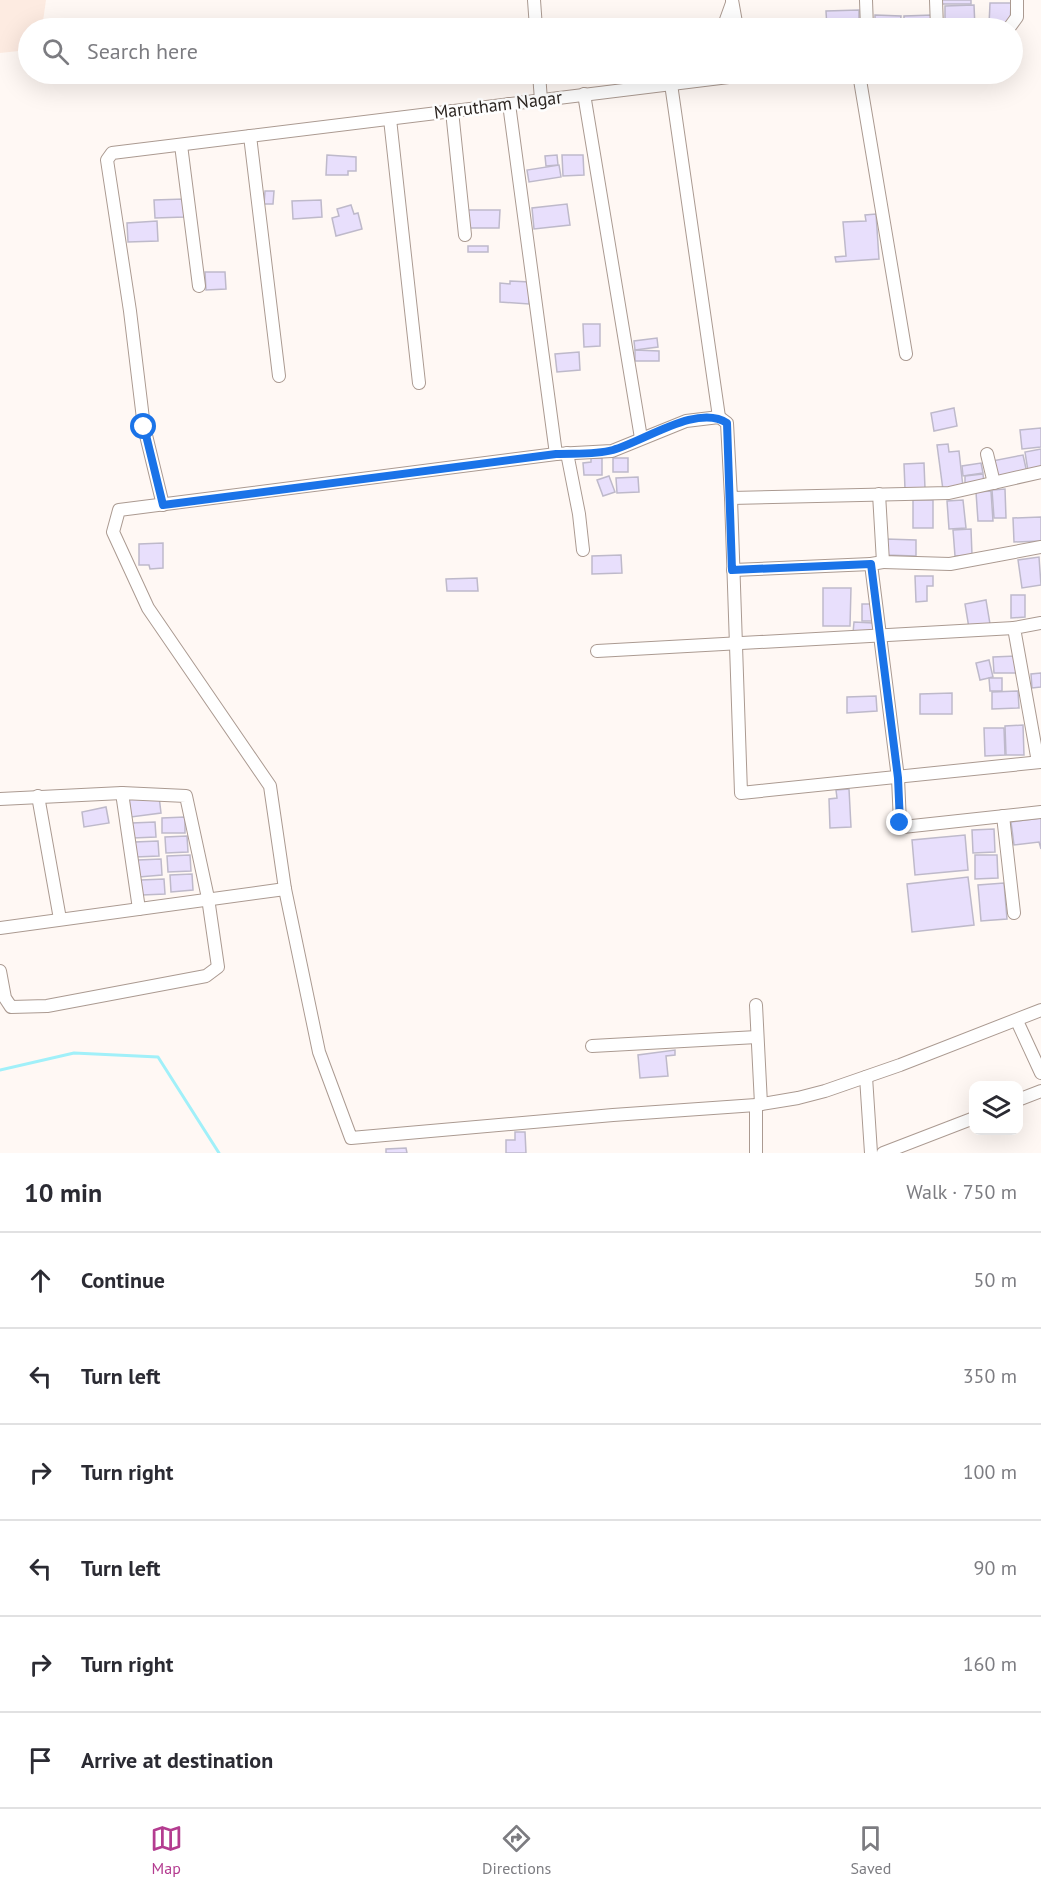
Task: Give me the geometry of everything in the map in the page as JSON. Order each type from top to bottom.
[{"type":"street","points":[[534,0],[535,18]]},
{"type":"street","points":[[866,0],[867,18]]},
{"type":"street","points":[[936,0],[937,18]]},
{"type":"street","points":[[1016,18],[1017,0]]},
{"type":"street","points":[[726,18],[732,1]]},
{"type":"street","points":[[732,1],[735,18]]},
{"type":"street","points":[[540,84],[542,100]]},
{"type":"street","points":[[671,84],[719,417]]},
{"type":"street","name":"Marutham Nagar","points":[[163,505],[144,427],[130,311],[107,160],[112,153],[671,84]]},
{"type":"street","points":[[861,84],[906,354]]},
{"type":"street","points":[[584,94],[641,438]]},
{"type":"street","points":[[509,104],[562,453],[579,514],[583,550]]},
{"type":"street","points":[[452,111],[465,235]]},
{"type":"street","points":[[390,119],[419,382]]},
{"type":"street","points":[[250,136],[279,376]]},
{"type":"street","points":[[181,145],[199,286]]},
{"type":"street","points":[[1014,628],[1040,762],[741,792],[727,423],[719,417],[686,421],[612,450],[562,453],[119,510],[114,532],[148,608],[270,786],[285,889],[319,1052],[351,1138],[758,1105],[825,1091],[1017,1021],[1041,1010]]},
{"type":"street","points":[[987,454],[994,483]]},
{"type":"street","points":[[731,498],[949,493],[1041,472]]},
{"type":"street","points":[[879,494],[877,563],[880,634],[898,778],[900,823],[903,827],[1041,812]]},
{"type":"street","points":[[732,570],[877,563],[950,564],[1041,547]]},
{"type":"street","points":[[597,651],[1014,628],[1041,622]]},
{"type":"street","points":[[122,793],[139,909]]},
{"type":"street","points":[[0,799],[122,793],[186,796],[208,898],[218,967],[206,976],[47,1006],[11,1007],[5,998],[0,971]]},
{"type":"street","points":[[38,796],[60,919]]},
{"type":"street","points":[[1003,816],[1014,913]]},
{"type":"street","points":[[0,928],[285,889]]},
{"type":"street","points":[[756,1005],[758,1105],[756,1153]]},
{"type":"street","points":[[1017,1021],[1041,1073]]},
{"type":"street","points":[[592,1046],[758,1037]]},
{"type":"street","points":[[866,1077],[871,1153]]},
{"type":"street","points":[[1023,1098],[1041,1091]]},
{"type":"street","points":[[883,1153],[969,1120]]},
{"type":"shaded area","points":[[0,0],[46,0],[43,18],[18,18],[18,51],[0,53]]},
{"type":"building","points":[[942,0],[971,0],[971,4],[942,4]]},
{"type":"building","points":[[990,3],[1011,3],[1010,18],[989,18]]},
{"type":"building","points":[[974,5],[975,18],[945,18],[945,6]]},
{"type":"building","points":[[859,10],[859,18],[826,18],[826,11]]},
{"type":"building","points":[[875,15],[901,16],[901,18],[875,18]]},
{"type":"building","points":[[933,15],[933,18],[904,18],[904,16]]},
{"type":"building","points":[[327,155],[356,157],[356,171],[348,171],[348,175],[326,175]]},
{"type":"building","points":[[557,155],[558,165],[546,166],[545,156]]},
{"type":"building","points":[[562,155],[583,155],[584,175],[563,176]]},
{"type":"building","points":[[559,165],[561,177],[529,182],[527,170]]},
{"type":"building","points":[[265,191],[274,191],[273,204],[264,204]]},
{"type":"building","points":[[185,199],[185,217],[155,218],[154,200]]},
{"type":"building","points":[[321,200],[322,217],[293,219],[292,201]]},
{"type":"building","points":[[567,204],[570,225],[534,229],[532,208]]},
{"type":"building","points":[[351,205],[354,214],[358,213],[362,229],[336,236],[332,218],[339,216],[337,209]]},
{"type":"building","points":[[468,210],[500,210],[499,228],[468,228]]},
{"type":"building","points":[[876,214],[879,259],[836,262],[835,257],[846,256],[843,222],[866,221],[865,215]]},
{"type":"building","points":[[157,221],[158,241],[128,242],[127,223]]},
{"type":"building","points":[[468,246],[488,246],[488,252],[468,252]]},
{"type":"building","points":[[205,272],[225,272],[226,289],[206,290]]},
{"type":"building","points":[[510,281],[530,282],[529,304],[500,302],[500,283],[510,284]]},
{"type":"building","points":[[583,324],[600,324],[600,346],[584,347]]},
{"type":"building","points":[[657,338],[658,347],[635,350],[634,341]]},
{"type":"building","points":[[635,350],[659,351],[659,361],[635,361]]},
{"type":"building","points":[[579,352],[580,370],[557,372],[555,354]]},
{"type":"building","points":[[954,408],[957,426],[934,431],[931,413]]},
{"type":"building","points":[[1041,428],[1041,447],[1022,449],[1020,430]]},
{"type":"building","points":[[948,444],[949,452],[959,451],[963,487],[943,490],[937,445]]},
{"type":"building","points":[[1041,449],[1041,469],[1028,471],[1025,452]]},
{"type":"building","points":[[1023,455],[1027,473],[995,479],[992,461]]},
{"type":"building","points":[[591,458],[602,458],[602,475],[584,475],[583,463],[591,462]]},
{"type":"building","points":[[613,458],[628,458],[628,472],[613,472]]},
{"type":"building","points":[[924,463],[925,489],[905,489],[904,464]]},
{"type":"building","points":[[981,463],[983,473],[963,476],[962,466]]},
{"type":"building","points":[[983,474],[984,483],[965,485],[965,476]]},
{"type":"building","points":[[609,476],[615,492],[603,496],[597,480]]},
{"type":"building","points":[[638,477],[639,492],[617,493],[616,478]]},
{"type":"building","points":[[1005,489],[1006,518],[994,518],[992,490]]},
{"type":"building","points":[[991,491],[993,521],[978,521],[976,492]]},
{"type":"building","points":[[913,500],[933,500],[933,528],[913,528]]},
{"type":"building","points":[[963,500],[966,528],[949,529],[947,501]]},
{"type":"building","points":[[1041,517],[1041,541],[1014,542],[1013,518]]},
{"type":"building","points":[[971,529],[972,555],[955,556],[953,530]]},
{"type":"building","points":[[886,539],[916,540],[916,556],[886,555]]},
{"type":"building","points":[[163,543],[163,568],[150,569],[149,565],[139,565],[139,544]]},
{"type":"building","points":[[621,555],[622,573],[592,574],[592,556]]},
{"type":"building","points":[[1039,557],[1041,585],[1022,588],[1018,560]]},
{"type":"building","points":[[915,576],[933,576],[933,586],[927,586],[927,601],[916,602]]},
{"type":"building","points":[[477,578],[478,591],[447,591],[446,579]]},
{"type":"building","points":[[823,588],[851,588],[850,626],[823,626]]},
{"type":"building","points":[[1011,595],[1025,595],[1025,617],[1011,618]]},
{"type":"building","points":[[986,600],[990,624],[969,628],[965,604]]},
{"type":"building","points":[[862,604],[874,604],[875,621],[862,621]]},
{"type":"building","points":[[854,622],[873,623],[873,634],[853,633]]},
{"type":"building","points":[[1016,656],[1016,673],[994,673],[993,657]]},
{"type":"building","points":[[989,660],[993,677],[980,680],[976,663]]},
{"type":"building","points":[[1041,673],[1041,687],[1032,688],[1031,674]]},
{"type":"building","points":[[989,678],[1002,678],[1002,691],[990,691]]},
{"type":"building","points":[[1018,691],[1019,708],[992,709],[992,692]]},
{"type":"building","points":[[952,693],[952,714],[920,714],[920,694]]},
{"type":"building","points":[[876,696],[877,711],[847,713],[847,697]]},
{"type":"building","points":[[1023,725],[1024,755],[1006,755],[1005,726]]},
{"type":"building","points":[[984,728],[1004,728],[1005,755],[985,756]]},
{"type":"building","points":[[849,789],[851,827],[830,828],[829,799],[837,798],[836,790]]},
{"type":"building","points":[[159,796],[161,813],[131,817],[129,799]]},
{"type":"building","points":[[106,807],[109,823],[84,827],[82,812]]},
{"type":"building","points":[[185,817],[185,833],[162,833],[162,818]]},
{"type":"building","points":[[1041,818],[1041,849],[1039,842],[1014,845],[1011,822]]},
{"type":"building","points":[[155,822],[156,837],[133,838],[132,823]]},
{"type":"building","points":[[994,829],[995,852],[973,853],[972,830]]},
{"type":"building","points":[[965,835],[968,870],[915,875],[912,840]]},
{"type":"building","points":[[187,836],[188,852],[166,853],[165,837]]},
{"type":"building","points":[[158,841],[159,856],[135,857],[135,842]]},
{"type":"building","points":[[190,855],[191,871],[168,872],[167,856]]},
{"type":"building","points":[[975,855],[997,855],[998,878],[975,879]]},
{"type":"building","points":[[161,859],[162,875],[139,877],[138,860]]},
{"type":"building","points":[[192,874],[193,890],[171,892],[170,875]]},
{"type":"building","points":[[968,877],[974,925],[912,932],[907,884]]},
{"type":"building","points":[[164,879],[165,894],[142,895],[141,880]]},
{"type":"building","points":[[1004,883],[1007,919],[981,921],[978,885]]},
{"type":"building","points":[[675,1050],[675,1055],[666,1056],[668,1076],[640,1078],[638,1055]]},
{"type":"building","points":[[515,1132],[525,1132],[526,1153],[506,1153],[506,1140],[515,1140]]},
{"type":"building","points":[[406,1148],[407,1153],[386,1153],[386,1149]]},
{"type":"waterway","points":[[0,1070],[74,1053],[158,1057],[219,1153]]},
{"type":"route","points":[[144,427],[163,505],[556,454],[612,450],[686,421],[719,417],[727,423],[732,570],[871,564],[898,778],[900,823]]}]
